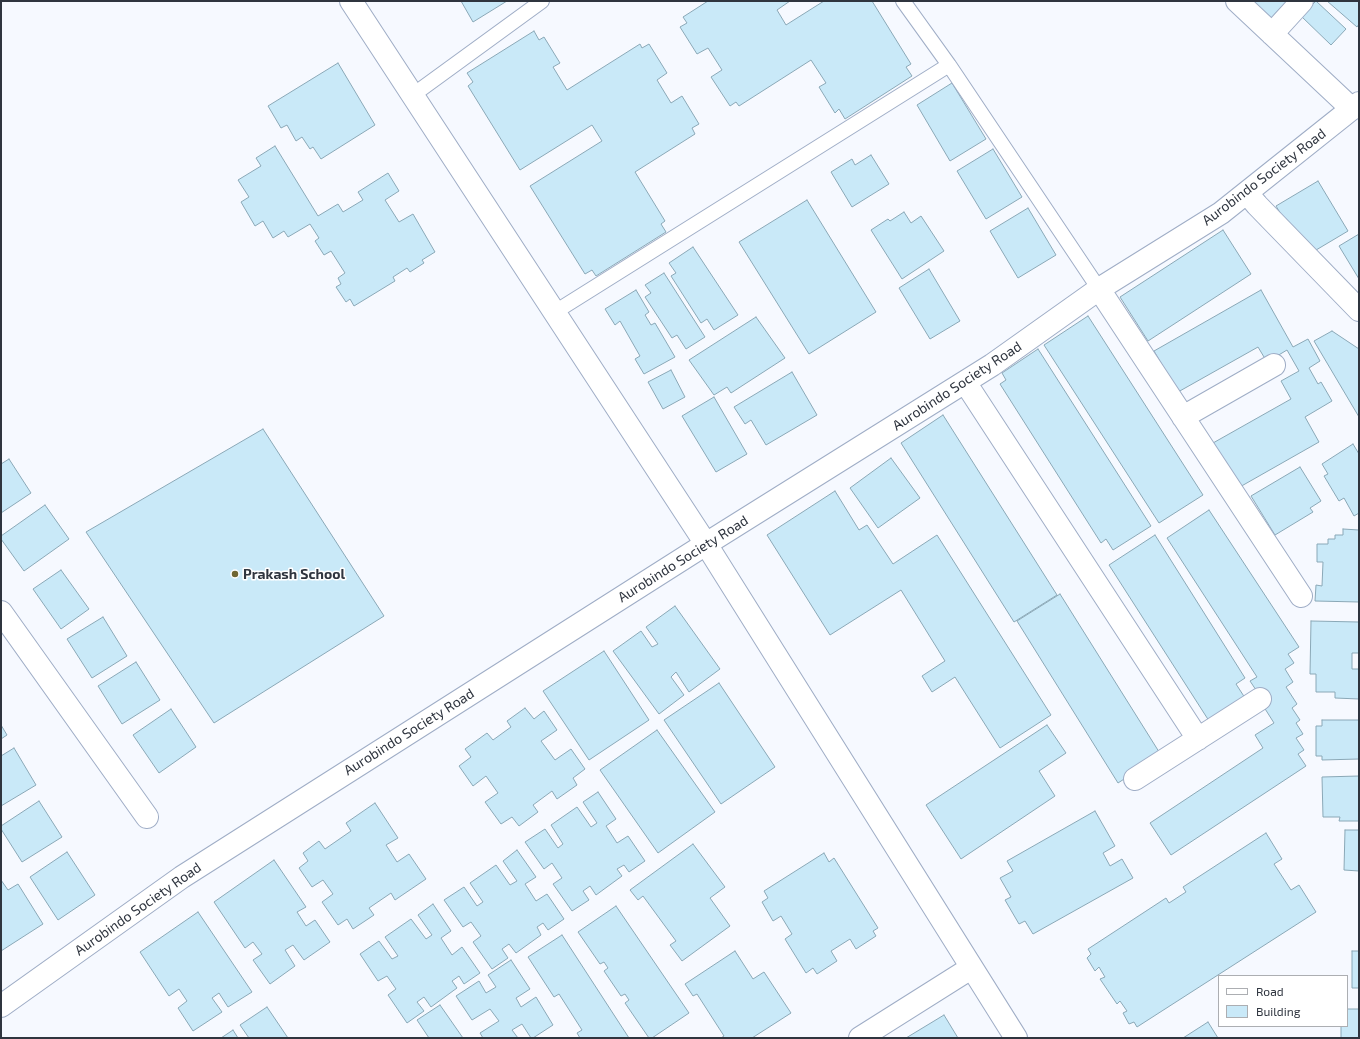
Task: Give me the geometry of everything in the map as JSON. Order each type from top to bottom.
[{"type":"street","points":[[351,1],[706,544],[1016,1038]]},
{"type":"street","points":[[1237,1],[1272,34],[1355,106]]},
{"type":"street","points":[[1272,34],[1302,1]]},
{"type":"street","name":"Aurobindo Society Road","points":[[1,1006],[182,877],[706,544],[992,365],[1099,289],[1221,213],[1355,106]]},
{"type":"street","points":[[1247,193],[1273,222],[1359,310]]},
{"type":"street","points":[[1099,289],[1301,596]]},
{"type":"street","points":[[1183,417],[1274,365]]},
{"type":"street","points":[[964,382],[1198,739]]},
{"type":"street","points":[[1,612],[147,817]]},
{"type":"street","points":[[1135,779],[1260,699]]},
{"type":"street","points":[[860,1038],[971,968]]},
{"type":"lane","points":[[413,95],[542,1]]},
{"type":"lane","points":[[903,1],[949,65],[1099,289]]},
{"type":"lane","points":[[555,312],[949,65]]},
{"type":"building","points":[[461,1],[507,1],[473,22]]},
{"type":"building","points":[[708,1],[790,1],[777,10],[786,25],[824,1],[872,1],[911,64],[906,67],[912,76],[845,119],[839,109],[835,113],[819,87],[826,83],[811,60],[739,106],[736,102],[730,106],[711,77],[722,70],[708,48],[697,54],[680,27],[687,23],[683,17]]},
{"type":"building","points":[[1253,1],[1287,1],[1271,18]]},
{"type":"building","points":[[1316,1],[1346,29],[1331,45],[1301,16]]},
{"type":"building","points":[[1327,1],[1359,1],[1359,24],[1357,27]]},
{"type":"building","points":[[534,31],[539,40],[544,37],[560,63],[553,67],[567,90],[640,44],[642,48],[649,44],[667,73],[657,80],[671,103],[682,96],[699,124],[692,128],[695,134],[635,172],[665,221],[661,224],[666,232],[596,276],[592,270],[585,274],[530,186],[602,141],[592,125],[520,170],[468,86],[473,82],[467,73]]},
{"type":"building","points":[[338,63],[375,125],[321,159],[313,147],[310,149],[302,137],[296,141],[287,125],[281,128],[268,106]]},
{"type":"building","points":[[952,83],[986,139],[950,161],[917,105]]},
{"type":"building","points":[[275,146],[318,216],[338,204],[343,212],[363,200],[358,192],[388,173],[399,191],[385,200],[399,222],[413,214],[435,252],[422,260],[424,263],[410,272],[407,268],[393,277],[395,281],[354,306],[350,299],[346,302],[336,287],[341,284],[338,278],[345,273],[331,251],[324,255],[315,241],[319,238],[310,224],[288,237],[284,231],[273,238],[263,221],[255,226],[241,202],[249,197],[238,180],[261,166],[256,158]]},
{"type":"building","points":[[993,149],[1022,197],[986,219],[957,171]]},
{"type":"building","points":[[871,155],[889,184],[852,207],[831,172],[852,159],[855,165]]},
{"type":"building","points":[[1318,181],[1348,231],[1306,256],[1276,206]]},
{"type":"building","points":[[807,200],[876,312],[809,354],[739,242]]},
{"type":"building","points":[[1028,208],[1056,255],[1018,278],[990,231]]},
{"type":"building","points":[[904,212],[911,223],[921,216],[944,251],[902,279],[871,230],[888,219],[890,221]]},
{"type":"building","points":[[1223,230],[1251,274],[1148,341],[1120,297]]},
{"type":"building","points":[[1359,234],[1359,279],[1339,246]]},
{"type":"building","points":[[693,247],[738,315],[714,330],[707,319],[701,323],[671,276],[676,273],[669,263]]},
{"type":"building","points":[[929,269],[960,321],[930,339],[899,288]]},
{"type":"building","points":[[664,273],[705,337],[686,349],[677,335],[672,338],[645,297],[651,293],[645,285]]},
{"type":"building","points":[[636,290],[649,312],[645,315],[651,325],[655,323],[675,357],[644,374],[635,359],[640,356],[620,321],[615,325],[605,309]]},
{"type":"building","points":[[1261,290],[1293,347],[1308,339],[1320,361],[1309,368],[1318,384],[1321,382],[1332,401],[1305,417],[1319,442],[1238,488],[1213,443],[1291,399],[1281,381],[1299,371],[1287,350],[1267,362],[1258,347],[1178,392],[1154,351]]},
{"type":"building","points":[[1088,316],[1203,495],[1159,523],[1044,345]]},
{"type":"building","points":[[756,317],[785,358],[731,393],[727,387],[714,395],[689,360]]},
{"type":"building","points":[[1332,331],[1359,349],[1359,417],[1314,341]]},
{"type":"building","points":[[1038,349],[1151,526],[1113,550],[1106,539],[1101,543],[1000,384],[1006,380],[1002,373]]},
{"type":"building","points":[[671,370],[685,397],[663,409],[648,382]]},
{"type":"building","points":[[792,372],[817,415],[766,445],[751,420],[745,424],[734,407]]},
{"type":"building","points":[[714,397],[747,454],[716,472],[682,416]]},
{"type":"building","points":[[943,415],[1057,595],[1014,622],[901,443]]},
{"type":"building","name":"Prakash School","points":[[263,429],[384,616],[214,723],[86,532]]},
{"type":"building","points":[[1353,444],[1359,454],[1359,513],[1354,516],[1344,498],[1339,501],[1324,476],[1328,474],[1322,464]]},
{"type":"building","points":[[891,458],[920,498],[878,528],[850,488]]},
{"type":"building","points":[[9,459],[31,493],[1,513],[1,464]]},
{"type":"building","points":[[1300,467],[1321,501],[1310,508],[1313,512],[1275,535],[1251,496]]},
{"type":"building","points":[[835,491],[859,530],[867,525],[893,564],[937,535],[1051,715],[1000,748],[955,677],[932,692],[922,676],[945,661],[901,590],[830,635],[767,535]]},
{"type":"building","points":[[45,505],[69,539],[24,571],[1,539],[1,536]]},
{"type":"building","points":[[1209,510],[1299,647],[1288,654],[1294,663],[1285,669],[1293,682],[1286,687],[1297,704],[1292,708],[1300,720],[1296,723],[1303,734],[1296,738],[1304,750],[1298,754],[1306,766],[1171,855],[1150,823],[1263,748],[1255,735],[1274,723],[1262,704],[1264,702],[1250,681],[1257,677],[1167,538]]},
{"type":"building","points":[[1343,529],[1359,530],[1359,602],[1315,601],[1316,585],[1322,586],[1323,562],[1317,562],[1317,544],[1328,544],[1328,539],[1335,539],[1335,535],[1343,535]]},
{"type":"building","points":[[1155,535],[1245,678],[1236,684],[1247,701],[1211,724],[1109,565]]},
{"type":"building","points":[[61,570],[89,609],[61,629],[33,589]]},
{"type":"building","points":[[1060,594],[1161,755],[1118,783],[1017,621]]},
{"type":"building","points":[[675,606],[720,669],[689,692],[676,672],[671,677],[684,695],[659,714],[613,651],[641,631],[652,647],[658,644],[646,627]]},
{"type":"building","points":[[103,617],[127,656],[92,678],[67,639]]},
{"type":"building","points":[[1311,621],[1359,622],[1359,653],[1352,653],[1352,669],[1359,669],[1359,699],[1335,698],[1335,692],[1316,692],[1316,674],[1310,674]]},
{"type":"building","points":[[604,651],[649,720],[589,760],[543,691]]},
{"type":"building","points":[[136,662],[160,700],[122,724],[98,686]]},
{"type":"building","points":[[719,683],[775,767],[721,804],[664,720]]},
{"type":"building","points":[[525,708],[534,719],[544,711],[557,730],[541,741],[555,760],[571,749],[585,769],[573,778],[577,785],[557,799],[552,791],[533,805],[538,812],[519,826],[512,817],[501,824],[485,802],[498,793],[486,776],[473,786],[459,766],[471,757],[465,749],[487,733],[493,740],[511,727],[507,721]]},
{"type":"building","points":[[171,709],[196,747],[159,773],[133,735]]},
{"type":"building","points":[[1322,720],[1359,720],[1359,759],[1322,760],[1322,756],[1316,756],[1316,726],[1322,726]]},
{"type":"building","points":[[1,725],[7,735],[1,739]]},
{"type":"building","points":[[1047,725],[1066,753],[1039,771],[1055,796],[961,859],[926,805]]},
{"type":"building","points":[[657,730],[715,812],[658,853],[600,770]]},
{"type":"building","points":[[14,748],[36,785],[1,806],[1,756]]},
{"type":"building","points":[[1359,776],[1359,821],[1339,821],[1340,817],[1323,817],[1322,777]]},
{"type":"building","points":[[598,792],[616,819],[606,826],[617,843],[628,836],[645,861],[629,872],[624,865],[617,869],[622,876],[596,895],[590,886],[583,891],[589,900],[572,911],[553,884],[562,878],[552,863],[544,869],[525,842],[545,829],[558,848],[563,844],[551,825],[577,807],[591,827],[597,823],[583,802]]},
{"type":"building","points":[[39,801],[62,837],[22,862],[1,829],[1,826]]},
{"type":"building","points":[[375,803],[398,838],[386,845],[397,862],[409,854],[426,879],[395,900],[391,893],[369,908],[374,915],[353,929],[347,919],[338,925],[322,902],[333,894],[323,880],[312,887],[299,868],[308,861],[303,853],[319,841],[325,849],[351,831],[346,823]]},
{"type":"building","points":[[1095,811],[1115,846],[1103,853],[1110,866],[1122,859],[1133,878],[1033,934],[1025,921],[1019,924],[1005,900],[1011,897],[1000,878],[1013,871],[1007,861]]},
{"type":"building","points":[[1345,830],[1359,830],[1359,871],[1344,870]]},
{"type":"building","points":[[1266,833],[1282,859],[1274,864],[1291,890],[1299,885],[1316,912],[1137,1027],[1134,1022],[1129,1024],[1123,1013],[1127,1011],[1120,1001],[1117,1004],[1100,979],[1105,977],[1099,967],[1095,971],[1087,958],[1091,954],[1088,949],[1166,898],[1169,903],[1186,892],[1183,887]]},
{"type":"building","points":[[693,844],[725,887],[710,898],[730,926],[682,961],[670,945],[676,941],[643,896],[638,900],[630,890]]},
{"type":"building","points":[[517,850],[536,877],[525,884],[536,901],[547,894],[564,919],[548,930],[543,923],[537,927],[541,935],[516,953],[509,944],[502,949],[508,958],[492,969],[473,942],[481,936],[471,922],[463,927],[444,900],[464,887],[477,906],[483,902],[470,883],[496,865],[510,885],[517,881],[503,861]]},
{"type":"building","points":[[67,852],[95,895],[58,920],[30,877]]},
{"type":"building","points":[[824,853],[829,862],[834,858],[878,928],[873,931],[876,936],[856,949],[850,939],[831,951],[837,961],[817,974],[813,968],[806,973],[785,939],[792,934],[781,916],[773,921],[762,902],[768,898],[764,891]]},
{"type":"building","points":[[274,860],[306,907],[297,912],[306,926],[315,920],[330,942],[304,960],[293,945],[285,950],[295,966],[270,984],[253,960],[262,954],[253,942],[245,948],[214,902]]},
{"type":"building","points":[[1,880],[8,890],[18,884],[43,924],[1,951]]},
{"type":"building","points":[[433,904],[451,931],[441,938],[452,955],[462,947],[480,973],[464,984],[459,976],[452,981],[457,988],[431,1007],[424,997],[417,1002],[424,1011],[407,1023],[388,995],[396,989],[387,976],[378,981],[360,954],[379,941],[392,959],[398,956],[385,937],[411,919],[426,939],[432,935],[418,915]]},
{"type":"building","points":[[616,906],[689,1013],[652,1038],[649,1038],[625,1003],[629,1000],[625,994],[621,996],[604,971],[608,968],[604,962],[600,964],[578,932]]},
{"type":"building","points":[[198,912],[252,992],[228,1007],[219,993],[212,998],[222,1012],[193,1031],[178,1008],[187,1001],[179,989],[169,996],[140,952]]},
{"type":"building","points":[[562,935],[629,1038],[580,1038],[577,1033],[582,1030],[559,994],[554,997],[528,957]]},
{"type":"building","points":[[735,951],[753,979],[764,972],[791,1013],[752,1038],[721,1038],[724,1036],[697,994],[693,996],[685,984]]},
{"type":"building","points":[[1352,951],[1359,951],[1359,988],[1352,988]]},
{"type":"building","points":[[511,960],[530,989],[516,998],[521,1007],[536,997],[553,1025],[533,1038],[531,1038],[522,1024],[512,1030],[518,1038],[483,1038],[480,1033],[499,1021],[490,1009],[472,1020],[456,996],[479,981],[486,993],[496,987],[488,975]]},
{"type":"building","points":[[440,1005],[463,1038],[429,1038],[417,1020]]},
{"type":"building","points":[[267,1007],[288,1038],[249,1038],[240,1025]]},
{"type":"building","points":[[1348,1009],[1359,1009],[1359,1038],[1341,1038],[1341,1027],[1348,1027]]},
{"type":"building","points":[[944,1015],[958,1038],[906,1038]]},
{"type":"building","points":[[1208,1022],[1218,1038],[1183,1038]]},
{"type":"building","points":[[233,1030],[238,1038],[221,1038]]},
{"type":"place","name":"Prakash School","points":[[235,574]]}]
